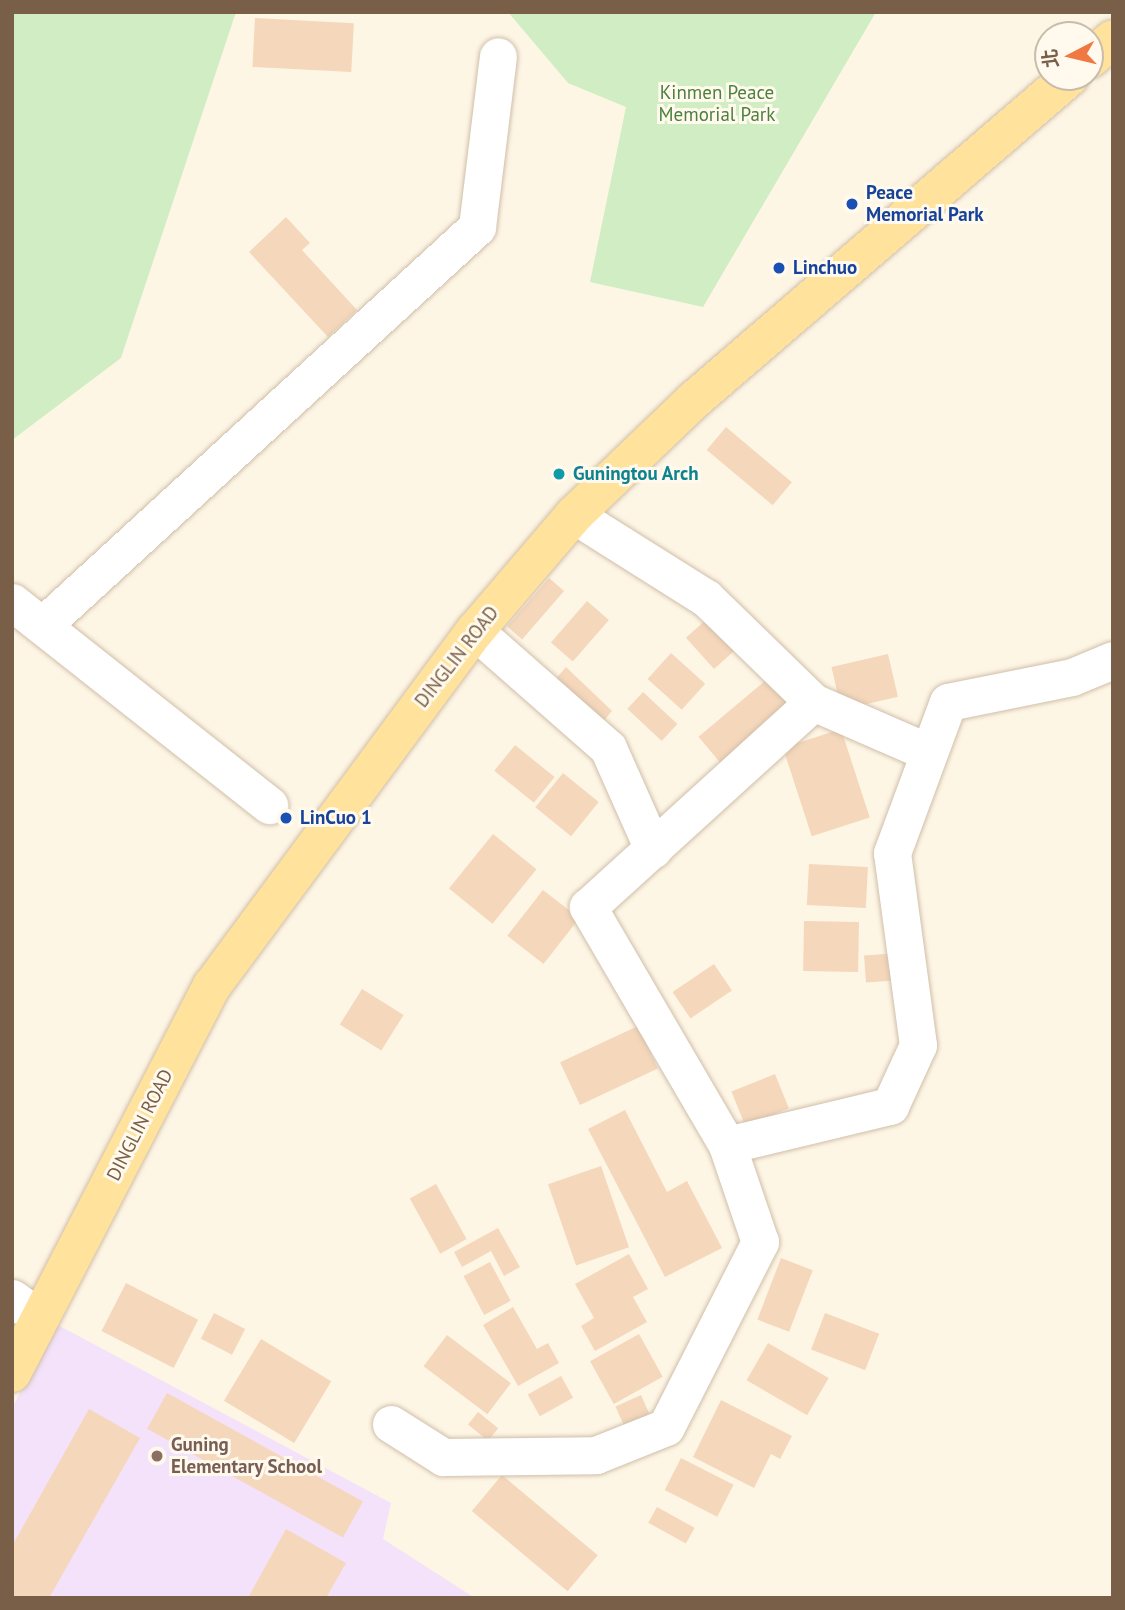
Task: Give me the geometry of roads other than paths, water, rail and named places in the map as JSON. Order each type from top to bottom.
[{"type":"main road","name":"DINGLIN ROAD","points":[[12,1373],[26,1308],[212,986],[475,631],[574,515],[694,400],[1054,91]]},
{"type":"street","points":[[43,625],[477,227],[498,56]]},
{"type":"street","points":[[574,515],[706,597],[813,702],[928,752]]},
{"type":"street","points":[[12,602],[269,805]]},
{"type":"street","points":[[475,631],[608,748],[653,849]]},
{"type":"street","points":[[727,1145],[890,1106],[918,1045],[892,853],[948,702],[1073,677],[1113,660]]},
{"type":"street","points":[[391,1424],[443,1457],[596,1454],[666,1427],[760,1242],[727,1145],[588,907],[813,702]]},
{"type":"place","name":"Peace Memorial Park","points":[[852,204]]},
{"type":"place","name":"Linchuo","points":[[779,268]]},
{"type":"place","name":"Guningtou Arch","points":[[559,474]]},
{"type":"place","name":"LinCuo 1","points":[[286,818]]},
{"type":"place","name":"Guning Elementary School","points":[[157,1456]]},
{"type":"park label","name":"Kinmen Peace Memorial Park","points":[[717,104]]}]
